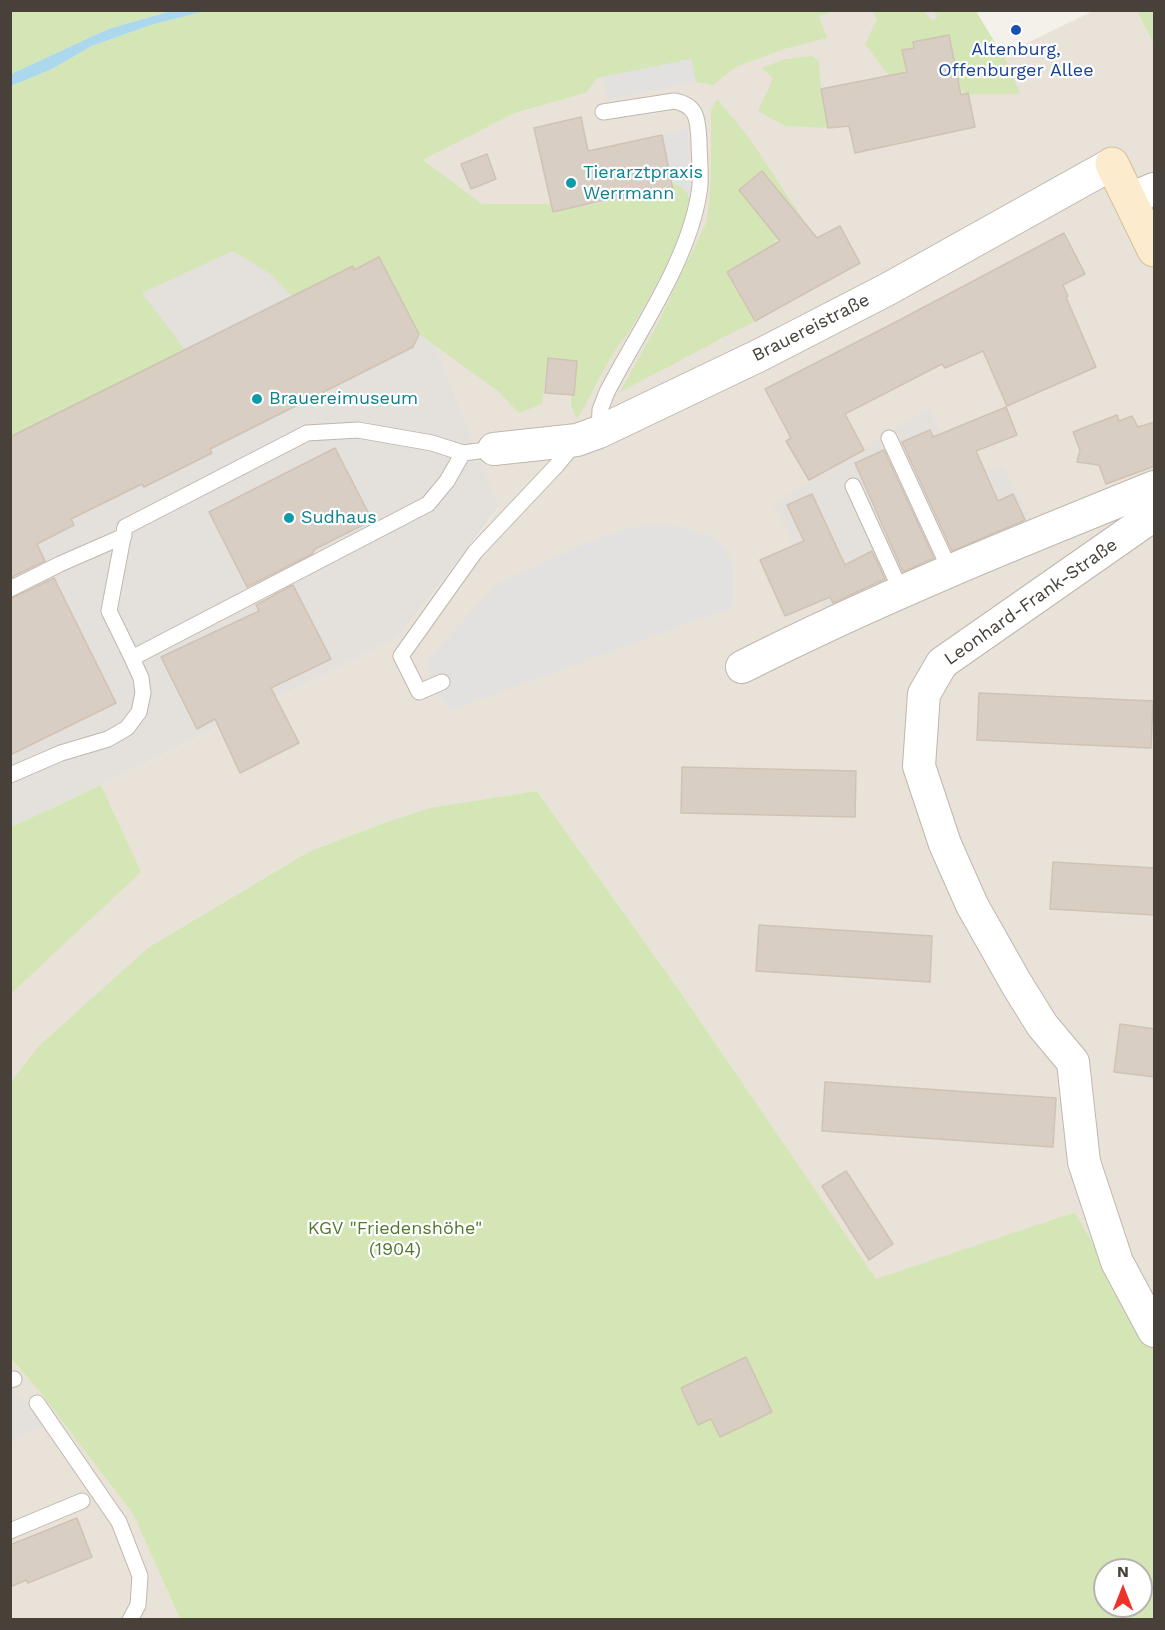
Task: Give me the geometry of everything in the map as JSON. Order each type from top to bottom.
[{"type":"street","name":"Brauereistraße","points":[[494,449],[588,436],[760,355],[888,289],[1113,164]]},
{"type":"street","points":[[1113,164],[1142,194],[1155,250]]},
{"type":"street","name":"Leonhard-Frank-Straße","points":[[742,667],[813,631],[901,591],[1155,487]]},
{"type":"street","name":"Leonhard-Frank-Straße","points":[[1155,515],[942,663],[924,694],[919,766],[945,844],[972,905],[1042,1025],[1073,1062],[1084,1162],[1117,1262],[1155,1331]]},
{"type":"lane","points":[[442,682],[420,692],[401,656],[475,552],[557,465],[588,436],[607,392],[667,282],[694,218],[700,189],[698,127],[695,112],[685,103],[674,100],[603,112]]},
{"type":"lane","points":[[10,775],[62,753],[108,739],[127,728],[139,712],[143,693],[141,678],[109,611],[125,527],[307,433],[358,430],[432,443],[463,453],[494,449]]},
{"type":"lane","points":[[889,438],[950,570]]},
{"type":"lane","points":[[132,658],[428,504],[447,481],[463,453]]},
{"type":"lane","points":[[853,486],[901,591]]},
{"type":"lane","points":[[10,589],[124,536]]},
{"type":"lane","points":[[37,1403],[119,1522],[140,1576],[138,1605],[130,1620]]},
{"type":"lane","points":[[10,1531],[82,1501]]},
{"type":"shaded area","points":[[597,11],[944,11],[996,58],[1093,11],[1154,11],[1154,1351],[1075,1212],[876,1280],[681,993],[537,791],[430,809],[378,825],[308,852],[149,947],[11,1082],[11,994],[140,872],[101,785],[398,638],[499,508],[435,344],[348,198],[515,113],[586,93]]},
{"type":"shaded area","points":[[691,59],[696,82],[608,99],[603,77]]},
{"type":"shaded area","points":[[688,129],[690,197],[684,189],[671,182],[662,135]]},
{"type":"shaded area","points":[[348,198],[435,344],[499,507],[398,638],[11,827],[10,353]]},
{"type":"shaded area","points":[[929,408],[962,479],[1003,466],[1032,524],[828,613],[773,504]]},
{"type":"shaded area","points":[[654,524],[680,527],[716,538],[733,562],[733,607],[451,710],[435,692],[426,661],[498,583],[589,542],[627,529]]},
{"type":"shaded area","points":[[10,1359],[40,1391],[133,1514],[180,1619],[11,1619]]},
{"type":"shaded area","points":[[10,1387],[45,1425],[11,1441],[10,1441]]},
{"type":"green space","points":[[10,11],[171,11],[108,29],[11,74]]},
{"type":"green space","points":[[205,11],[834,11],[819,16],[827,38],[784,49],[736,67],[713,85],[696,82],[691,60],[597,78],[586,93],[515,113],[423,160],[482,204],[552,204],[554,212],[673,190],[671,182],[684,189],[690,197],[681,231],[658,281],[632,327],[608,362],[577,419],[571,406],[571,395],[574,395],[577,361],[548,359],[542,404],[519,413],[498,391],[419,334],[379,257],[354,270],[352,266],[292,296],[269,273],[233,251],[142,293],[185,350],[11,437],[11,86],[52,69],[92,46],[151,25]]},
{"type":"green space","points":[[872,11],[927,11],[925,13],[933,21],[938,16],[933,11],[976,11],[1009,66],[1020,94],[963,94],[950,41],[913,42],[914,48],[902,50],[906,70],[892,77],[865,44],[877,19]]},
{"type":"green space","points":[[1137,11],[1154,11],[1154,44]]},
{"type":"green space","points":[[812,56],[819,61],[828,128],[785,126],[758,111],[773,78],[762,68],[785,59]]},
{"type":"green space","points":[[717,99],[750,139],[806,224],[774,241],[784,258],[751,277],[743,263],[727,272],[755,321],[620,392],[658,323],[707,221],[711,179],[711,111]],"holes":[[[762,171],[794,211],[771,230],[739,190]]]},
{"type":"green space","points":[[101,785],[141,872],[11,994],[11,827]]},
{"type":"green space","name":"KGV \"Friedenshöhe\" (1904)","points":[[537,791],[681,993],[876,1279],[1075,1212],[1154,1351],[1154,1619],[180,1619],[133,1514],[40,1392],[11,1359],[11,1082],[39,1046],[149,947],[308,852],[430,808]]},
{"type":"water","points":[[171,11],[205,11],[151,25],[92,46],[52,69],[11,86],[11,74],[108,29]]},
{"type":"building","points":[[949,35],[961,95],[968,93],[975,127],[855,153],[849,126],[828,128],[821,89],[907,72],[902,50],[914,48],[913,42]]},
{"type":"building","points":[[581,117],[588,151],[662,135],[673,190],[628,199],[600,201],[553,212],[534,128]]},
{"type":"building","points":[[487,154],[496,179],[471,189],[461,164]]},
{"type":"building","points":[[762,171],[817,238],[840,226],[860,263],[755,321],[727,272],[780,241],[739,190]]},
{"type":"building","points":[[1064,233],[1085,274],[1063,285],[1096,367],[1007,406],[983,351],[945,368],[942,364],[845,414],[864,450],[809,480],[786,441],[791,438],[765,389]]},
{"type":"building","points":[[379,257],[419,334],[413,347],[210,449],[212,453],[144,487],[142,484],[71,519],[74,525],[37,544],[45,561],[10,578],[10,437],[353,266],[354,270]]},
{"type":"building","points":[[548,358],[577,361],[574,395],[545,393]]},
{"type":"building","points":[[1006,407],[1017,435],[976,451],[998,501],[1013,494],[1025,520],[952,551],[902,442],[930,430],[933,437]]},
{"type":"building","points":[[1117,415],[1119,421],[1132,416],[1138,427],[1155,422],[1155,466],[1106,484],[1099,465],[1077,462],[1080,450],[1073,432]]},
{"type":"building","name":"Sudhaus","points":[[335,448],[368,512],[365,514],[369,522],[247,587],[209,512]]},
{"type":"building","points":[[884,450],[934,558],[903,572],[855,463]]},
{"type":"building","points":[[812,494],[845,565],[872,551],[885,579],[833,603],[830,597],[785,616],[760,560],[804,541],[787,505]]},
{"type":"building","points":[[54,578],[116,703],[10,755],[10,599]]},
{"type":"building","points":[[293,585],[331,659],[271,688],[299,743],[240,773],[215,719],[197,729],[161,657],[259,611],[256,605]]},
{"type":"building","points":[[979,693],[1153,701],[1151,748],[977,740]]},
{"type":"building","points":[[682,767],[856,771],[855,817],[681,813]]},
{"type":"building","points":[[1053,862],[1155,868],[1155,915],[1050,909]]},
{"type":"building","points":[[759,925],[932,936],[930,982],[756,971]]},
{"type":"building","points":[[1120,1024],[1155,1029],[1155,1077],[1114,1072]]},
{"type":"building","points":[[825,1082],[1056,1098],[1053,1147],[822,1131]]},
{"type":"building","points":[[846,1171],[893,1244],[869,1260],[822,1186]]},
{"type":"building","points":[[746,1357],[772,1412],[720,1437],[711,1419],[698,1425],[681,1388]]},
{"type":"building","points":[[77,1518],[92,1557],[28,1583],[26,1580],[10,1587],[10,1545]]},
{"type":"place","name":"Altenburg, Offenburger Allee","points":[[1016,30]]},
{"type":"place","name":"Tierarztpraxis Werrmann","points":[[571,183]]},
{"type":"place","name":"Brauereimuseum","points":[[257,399]]},
{"type":"place","name":"Sudhaus","points":[[289,518]]}]
